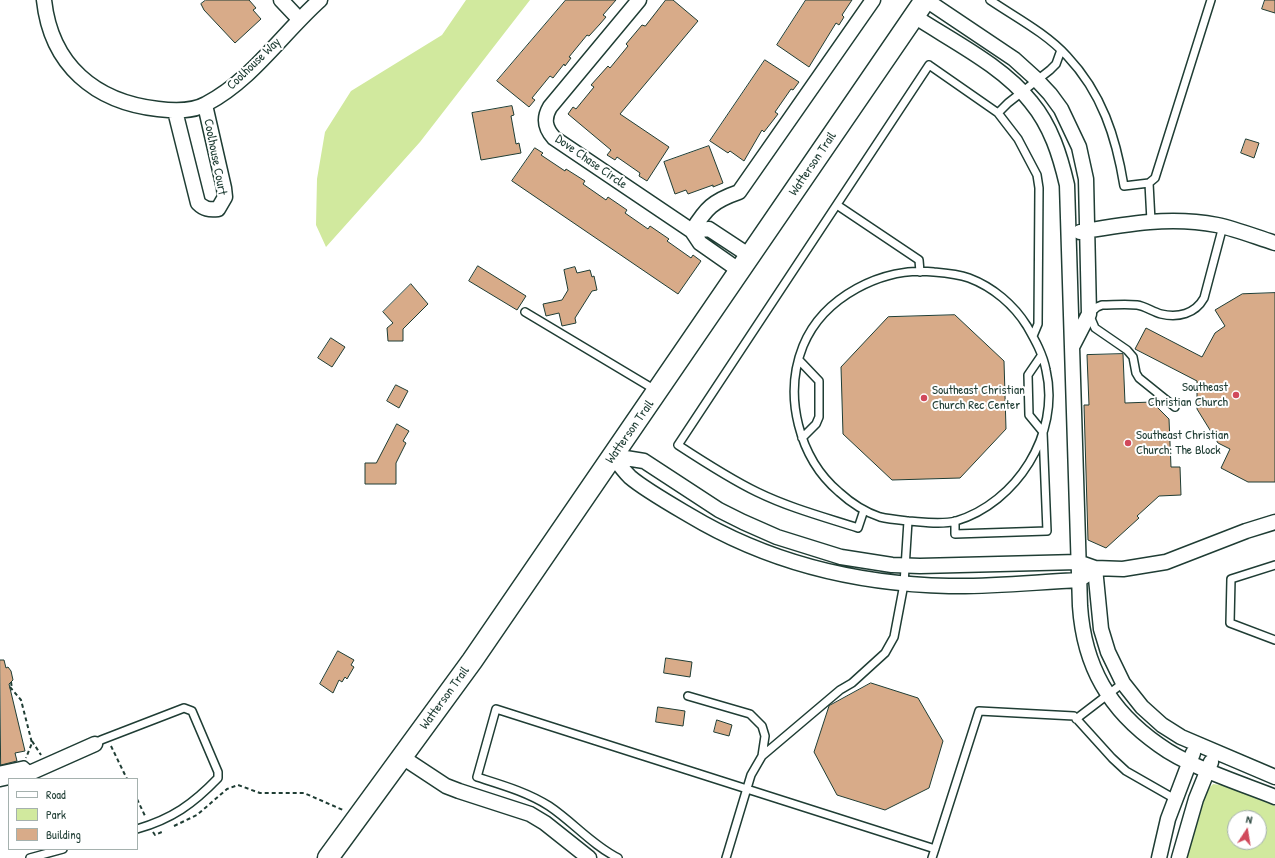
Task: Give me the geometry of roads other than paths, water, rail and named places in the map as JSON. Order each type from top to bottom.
[{"type":"main road","name":"Watterson Trail","points":[[328,858],[472,661],[922,5]]},
{"type":"street","name":"Coolhouse Way","points":[[44,0],[50,29],[63,56],[82,79],[101,94],[125,103],[175,111],[205,105],[238,83],[299,19],[320,0]]},
{"type":"street","points":[[281,0],[299,19]]},
{"type":"street","name":"Dove Chase Circle","points":[[639,0],[550,107],[546,114],[545,122],[547,130],[554,138],[692,231],[700,244],[745,264]]},
{"type":"street","points":[[692,231],[709,207],[719,200],[739,192],[873,0]]},
{"type":"street","points":[[922,5],[1014,59],[1050,94],[1061,109],[1079,147],[1086,179],[1089,314],[1072,348]]},
{"type":"street","points":[[922,5],[1022,91],[1046,123],[1063,165],[1067,185],[1069,233],[1069,277],[1081,625],[1088,652],[1107,695],[1120,711],[1159,746],[1190,762],[1275,798]]},
{"type":"street","name":"Coolhouse Court","points":[[175,111],[198,203],[203,208],[211,210],[218,209],[223,204],[225,193],[205,105]]},
{"type":"street","points":[[1069,233],[1151,221],[1182,220],[1223,226],[1275,243]]},
{"type":"street","points":[[1069,277],[1077,297],[1089,314]]},
{"type":"street","points":[[613,456],[630,477],[706,525],[758,551],[831,573],[864,580],[949,586],[1079,580],[1095,568]]},
{"type":"street","points":[[613,456],[644,461],[720,510],[777,537],[841,557],[905,566],[1078,562],[1095,568],[1123,569],[1166,562],[1246,531],[1275,522]]},
{"type":"street","points":[[1095,568],[1101,629],[1108,652],[1123,683],[1142,707],[1162,725],[1198,744],[1275,777]]},
{"type":"street","points":[[0,779],[98,742]]},
{"type":"street","points":[[1159,858],[1162,839],[1175,799],[1198,744]]},
{"type":"street","points":[[1179,858],[1190,818],[1216,752]]},
{"type":"street","points":[[402,757],[446,786],[459,792],[530,814],[545,823],[589,858]]},
{"type":"lane","points":[[990,0],[1045,37],[1061,50],[1087,81],[1102,104],[1113,135],[1124,186],[1149,183],[1155,178],[1211,0]]},
{"type":"lane","points":[[998,113],[1022,91],[1038,81],[1056,64],[1061,50]]},
{"type":"lane","points":[[864,510],[858,528],[815,515],[757,492],[678,446],[929,65],[998,113],[1018,139],[1031,162],[1039,188],[1038,324],[1033,336]]},
{"type":"lane","points":[[1149,183],[1151,221]]},
{"type":"lane","points":[[837,205],[919,260],[920,272]]},
{"type":"lane","points":[[1174,407],[1139,378],[1136,373],[1132,357],[1127,350],[1096,328],[1089,314],[1097,307],[1102,305],[1138,306],[1172,316],[1180,316],[1194,310],[1200,306],[1204,298],[1223,226]]},
{"type":"lane","points":[[932,271],[970,278],[992,290],[1008,302],[1020,316],[1033,336],[1046,370],[1048,388],[1047,409],[1043,432],[1036,452],[1022,474],[1004,494],[985,508],[955,521],[934,523],[908,521],[880,516],[864,510],[849,501],[829,484],[814,465],[802,438],[795,403],[795,382],[803,346],[810,332],[832,305],[854,289],[881,277],[920,272],[932,271]]},
{"type":"lane","points":[[525,312],[658,391]]},
{"type":"lane","points":[[955,521],[955,534],[1047,531],[1043,432],[1029,415],[1028,375],[1041,356]]},
{"type":"lane","points":[[799,360],[819,381],[820,417],[816,424],[802,438]]},
{"type":"lane","points":[[726,858],[751,775],[762,756],[840,690],[852,683],[890,646],[894,637],[904,584],[908,521]]},
{"type":"lane","points":[[1275,565],[1232,579],[1230,623],[1275,640]]},
{"type":"lane","points":[[1076,718],[1123,683]]},
{"type":"lane","points":[[688,696],[750,714],[762,726],[765,736],[762,756]]},
{"type":"lane","points":[[98,742],[184,708],[192,711],[218,772],[218,778],[187,807],[160,822],[138,829]]},
{"type":"lane","points":[[618,858],[592,842],[570,822],[530,795],[477,777],[496,709],[935,849]]},
{"type":"lane","points":[[932,858],[979,711],[1074,716],[1112,758],[1126,771],[1175,799]]},
{"type":"lane","points":[[0,770],[24,765],[32,766]]},
{"type":"lane","points":[[30,858],[59,850]]},
{"type":"place","name":"Southeast Christian Church","points":[[1236,395]]},
{"type":"place","name":"Southeast Christian Church Rec Center","points":[[924,398]]},
{"type":"place","name":"Southeast Christian Church: The Block","points":[[1128,443]]}]
